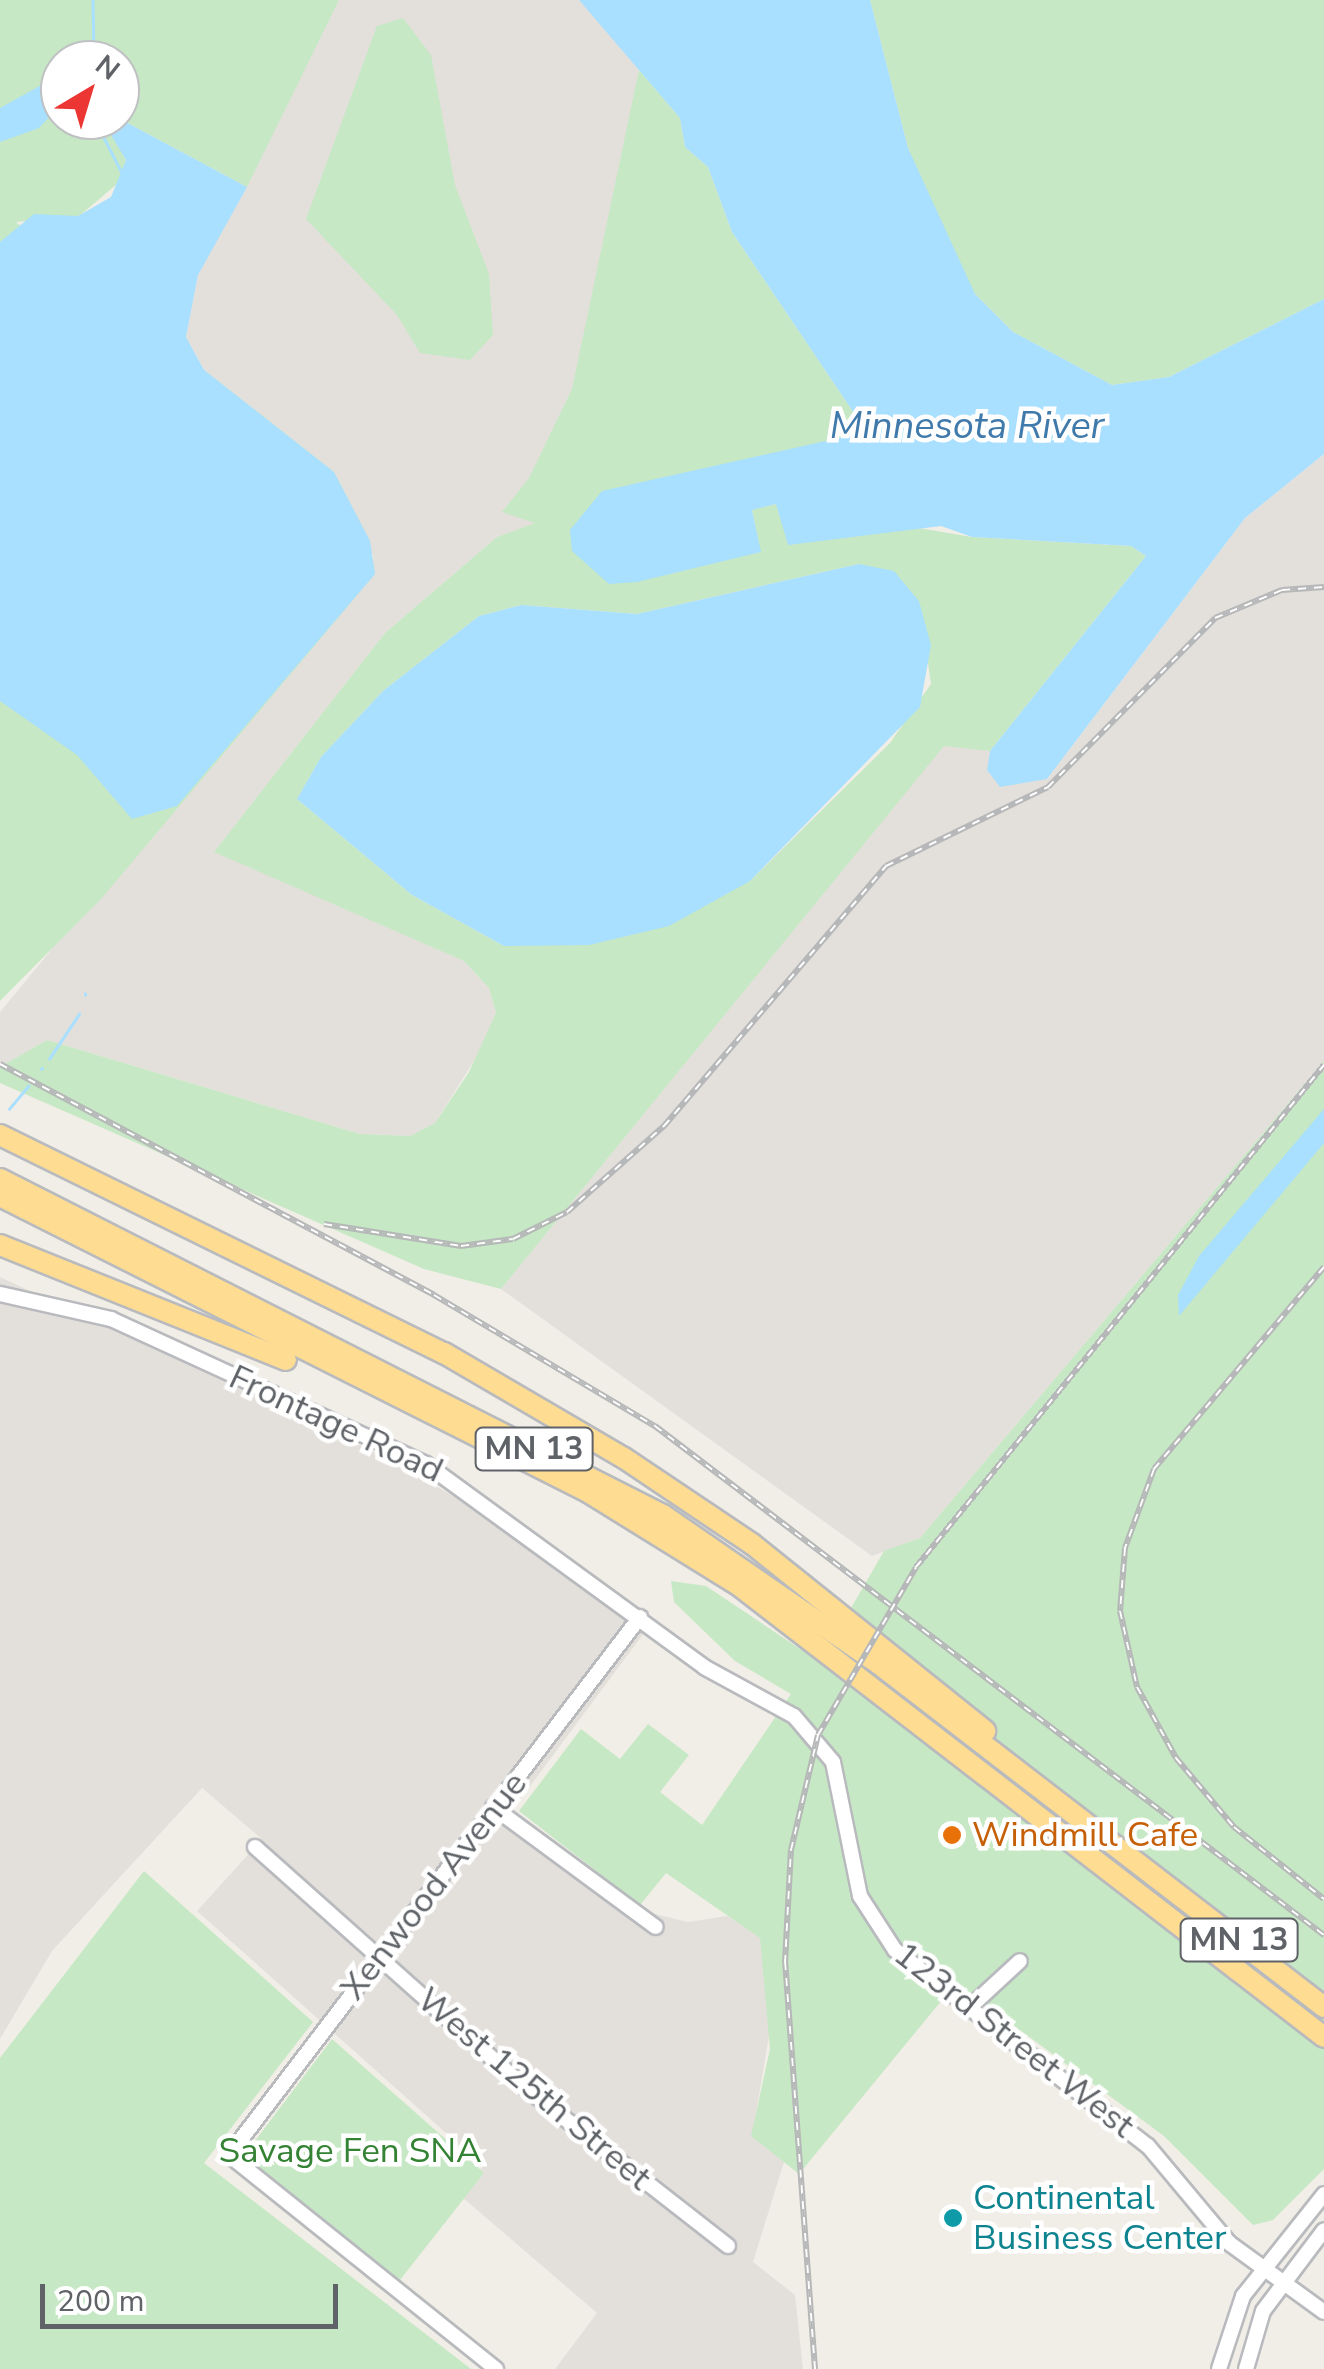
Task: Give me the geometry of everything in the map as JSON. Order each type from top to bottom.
[{"type":"highway","points":[[0,1136],[444,1353],[624,1458],[929,1679],[1032,1778]]},
{"type":"highway","name":"MN 13","points":[[0,1179],[664,1515],[1032,1778],[1324,2007]]},
{"type":"highway","name":"MN 13","points":[[0,1196],[378,1392],[588,1492],[741,1586],[1324,2037]]},
{"type":"highway","points":[[0,1245],[378,1392]]},
{"type":"street","name":"Frontage Road","points":[[0,1294],[111,1319],[426,1464],[640,1617]]},
{"type":"street","name":"Xenwood Avenue","points":[[496,2369],[229,2155],[640,1617]]},
{"type":"street","name":"123rd Street West","points":[[640,1617],[814,1736],[846,1793],[860,1896],[874,1923],[969,2008],[1148,2146],[1264,2269],[1324,2312]]},
{"type":"street","points":[[493,1808],[656,1927]]},
{"type":"street","name":"West 125th Street","points":[[255,1847],[527,2089],[728,2246]]},
{"type":"street","points":[[969,2008],[1020,1962]]},
{"type":"street","points":[[1218,2369],[1242,2296],[1324,2194]]},
{"type":"street","points":[[1246,2369],[1263,2311],[1324,2230]]},
{"type":"shaded area","points":[[339,0],[579,0],[640,60],[582,507],[497,537],[385,633],[215,851],[464,961],[489,988],[496,1013],[489,1037],[435,1123],[410,1136],[360,1134],[47,1040],[0,1067],[0,1012],[374,558],[334,472],[204,370],[186,337],[198,275]]},
{"type":"shaded area","points":[[1324,454],[1324,1061],[920,1538],[872,1556],[501,1289],[944,745],[990,751],[988,770],[1047,779],[1245,518]]},
{"type":"shaded area","points":[[0,1277],[385,1457],[481,1512],[644,1633],[513,1809],[643,1911],[688,1922],[727,1916],[758,1932],[776,1995],[752,2136],[784,2162],[753,2262],[795,2295],[803,2369],[555,2369],[597,2313],[462,2197],[483,2166],[197,1911],[262,1839],[202,1788],[52,1951],[0,2039]]},
{"type":"green space","points":[[0,0],[339,0],[247,187],[140,130],[140,40],[40,40],[40,140],[115,140],[126,160],[124,178],[78,217],[16,222],[334,472],[370,541],[375,574],[101,899],[0,1001]]},
{"type":"green space","points":[[870,0],[1324,0],[1324,299],[1169,377],[1112,385],[1013,332],[975,294],[941,235],[908,148]]},
{"type":"green space","points":[[403,18],[431,55],[455,185],[489,274],[493,335],[470,360],[420,353],[397,315],[306,219],[377,26]]},
{"type":"green space","points":[[639,70],[680,118],[685,147],[708,167],[732,232],[862,425],[609,584],[760,552],[752,509],[777,504],[972,537],[1131,546],[1146,556],[990,751],[944,746],[501,1289],[424,1269],[0,1083],[0,1067],[47,1040],[360,1134],[410,1136],[435,1123],[469,1072],[496,1013],[489,988],[464,961],[214,852],[385,633],[497,537],[535,523],[502,512],[529,478],[572,389]],"holes":[[[859,564],[919,601],[931,684],[890,743],[750,881],[504,946],[412,895],[297,799],[321,757],[383,691],[479,616],[521,605],[637,614]]]},
{"type":"green space","points":[[1324,1061],[1324,2169],[1273,2220],[1253,2225],[1164,2136],[956,1983],[799,2174],[751,2136],[770,2049],[760,1938],[666,1873],[640,1905],[519,1811],[581,1729],[620,1759],[648,1724],[689,1755],[660,1792],[702,1825],[791,1694],[735,1661],[674,1602],[671,1581],[706,1586],[806,1653],[850,1610],[884,1551],[920,1538]]},
{"type":"green space","name":"Savage Fen SNA","points":[[144,1871],[313,2022],[204,2163],[471,2369],[0,2369],[0,2058]]},
{"type":"green space","name":"Savage Fen SNA","points":[[332,2039],[484,2173],[400,2280],[242,2158]]},
{"type":"water","name":"Minnesota River","points":[[579,0],[870,0],[908,148],[975,294],[1013,332],[1112,385],[1169,377],[1324,299],[1324,454],[1245,518],[1047,779],[1000,787],[987,770],[990,751],[1146,556],[1131,546],[972,537],[941,526],[788,545],[776,504],[752,510],[761,552],[637,582],[609,584],[572,551],[570,530],[602,491],[848,436],[862,425],[732,232],[708,167],[685,147],[680,118]]},
{"type":"water","points":[[40,86],[39,128],[0,142],[0,108]]},
{"type":"water","points":[[140,130],[247,187],[198,275],[186,337],[204,370],[334,472],[370,541],[375,574],[177,806],[132,819],[77,755],[0,701],[0,242],[34,214],[78,216],[111,197],[126,160],[114,140],[140,140]]},
{"type":"water","points":[[859,564],[894,571],[919,601],[931,645],[920,707],[750,881],[669,926],[589,945],[504,946],[412,895],[297,799],[321,757],[383,691],[479,616],[521,605],[637,614]]},
{"type":"water","points":[[1324,1109],[1324,1143],[1179,1316],[1178,1295],[1199,1256]]},
{"type":"waterway","points":[[93,0],[94,40]]},
{"type":"waterway","points":[[105,140],[125,179]]},
{"type":"waterway","points":[[49,1059],[79,1014]]},
{"type":"waterway","points":[[9,1109],[28,1086]]},
{"type":"railway","points":[[324,1224],[461,1246],[513,1239],[567,1212],[664,1126],[886,866],[1048,787],[1215,618],[1282,590],[1324,587]]},
{"type":"railway","points":[[0,1064],[434,1295],[655,1426],[1324,1935]]},
{"type":"railway","points":[[815,2369],[785,1963],[791,1850],[818,1735],[916,1567],[1324,1065]]},
{"type":"railway","points":[[1324,1267],[1154,1469],[1125,1548],[1120,1611],[1137,1687],[1176,1758],[1234,1827],[1324,1899]]},
{"type":"place","name":"Windmill Cafe","points":[[952,1835]]},
{"type":"place","name":"Continental Business Center","points":[[953,2218]]}]
